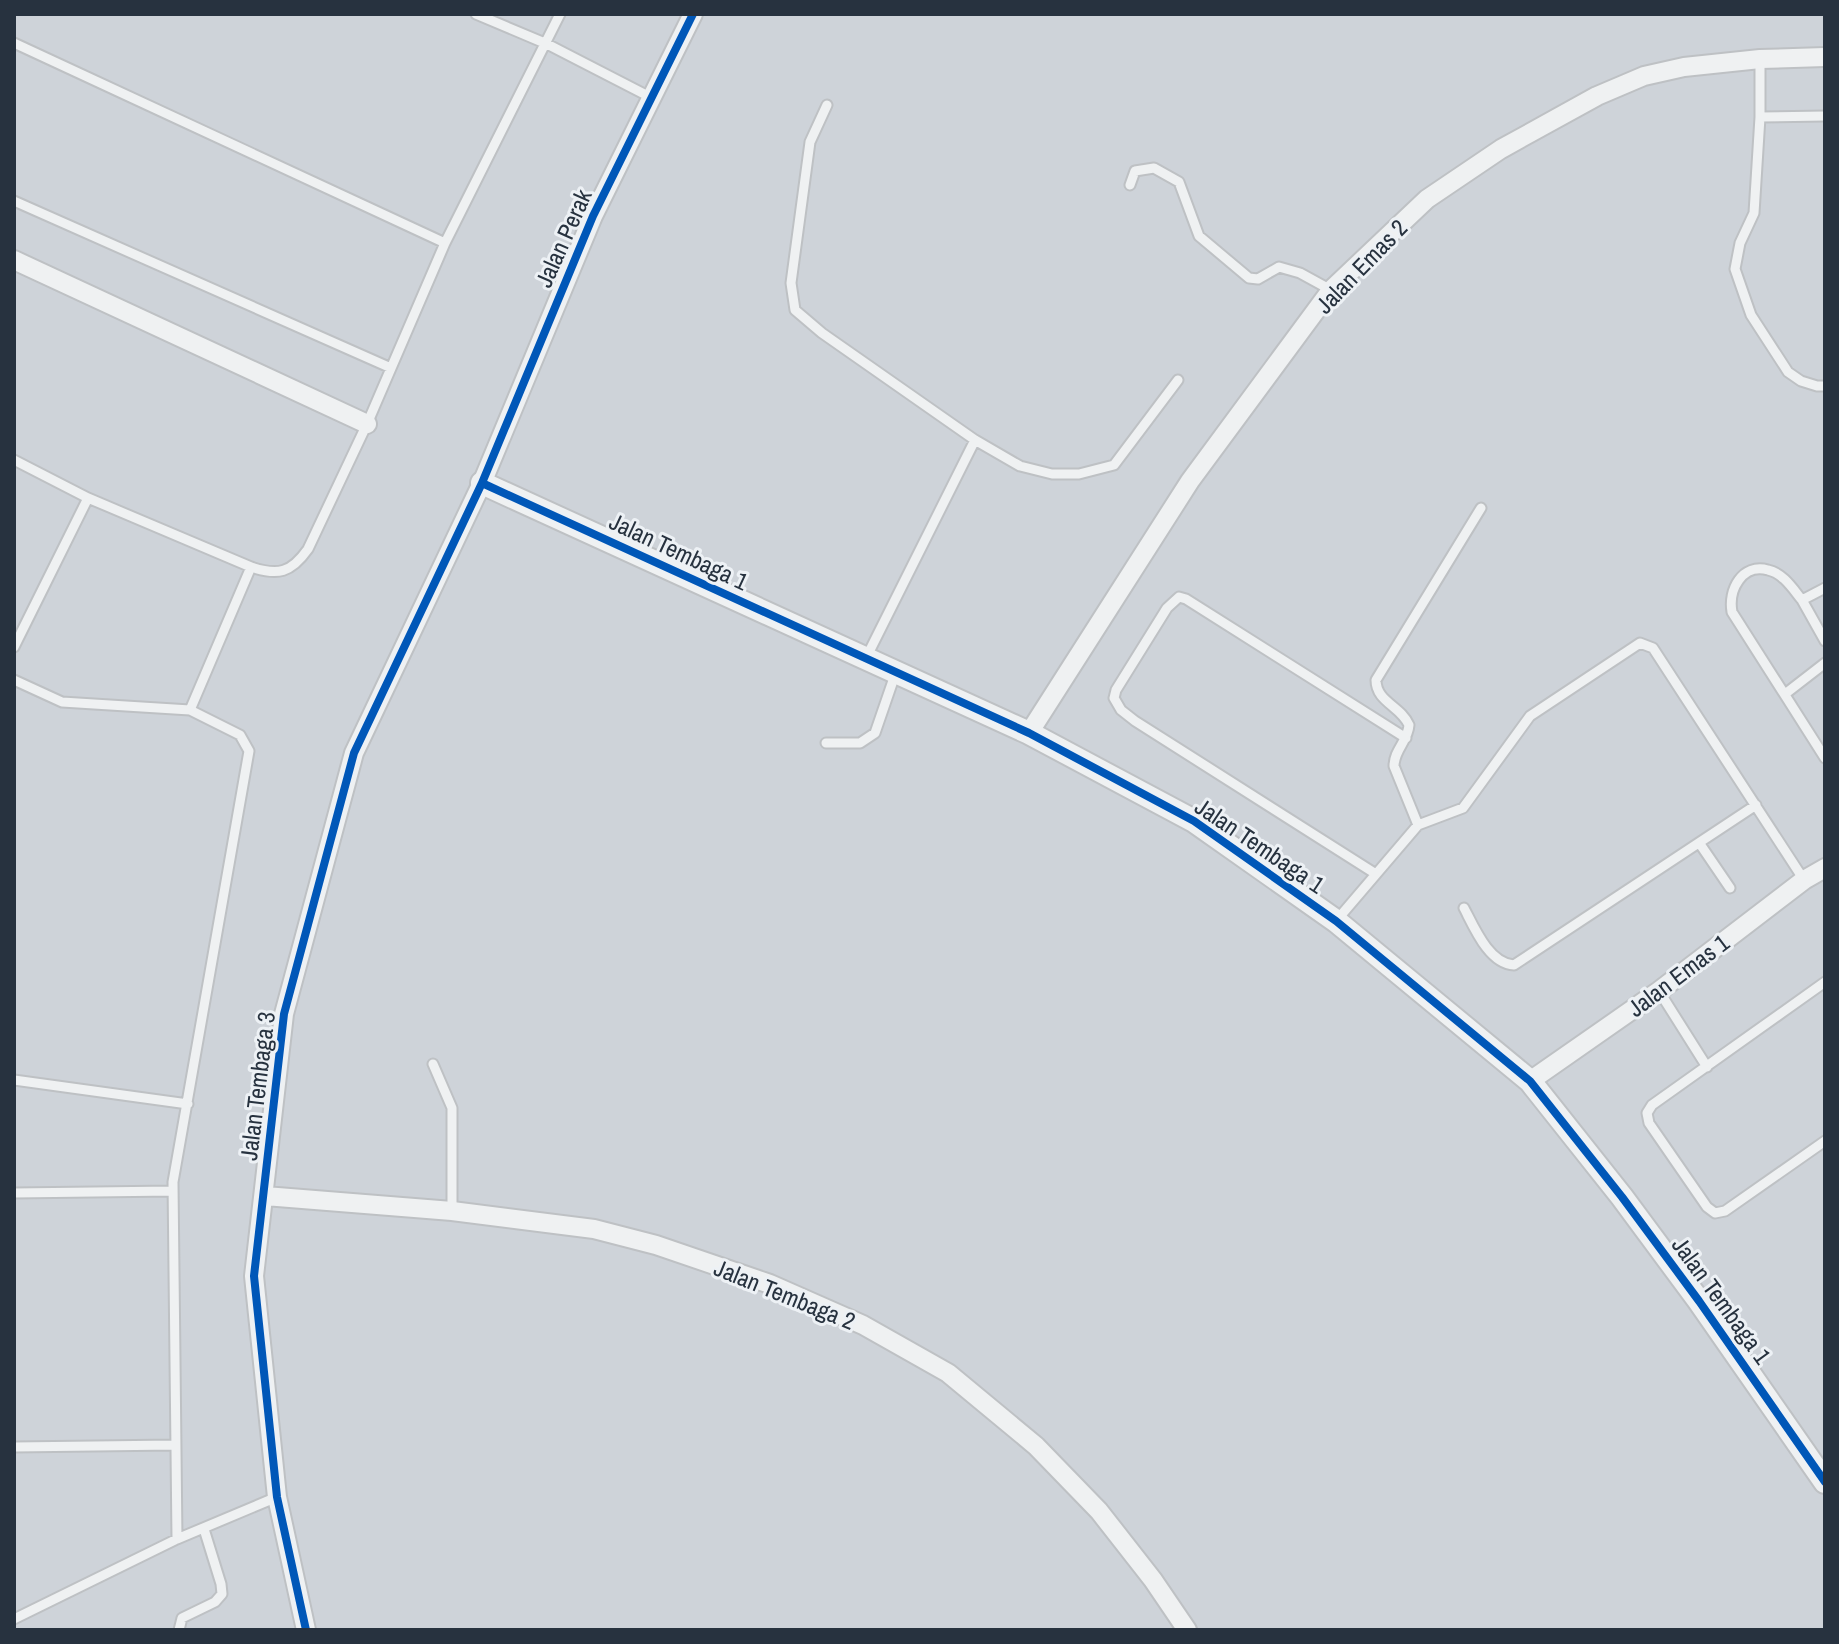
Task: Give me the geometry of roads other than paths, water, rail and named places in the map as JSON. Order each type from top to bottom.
[{"type":"street","name":"Jalan Perak","points":[[482,483],[593,216],[693,14]]},
{"type":"street","name":"Jalan Emas 2","points":[[1029,733],[1190,481],[1331,290],[1427,199],[1501,149],[1597,96],[1644,76],[1684,67],[1760,59],[1825,57]]},
{"type":"street","points":[[14,260],[367,424]]},
{"type":"street","name":"Jalan Tembaga 1","points":[[482,483],[1029,733],[1194,821],[1336,921],[1530,1081],[1699,1301],[1825,1482]]},
{"type":"street","name":"Jalan Tembaga 3","points":[[306,1630],[277,1497],[254,1276],[284,1014],[354,753],[482,483]]},
{"type":"street","name":"Jalan Emas 1","points":[[1530,1081],[1659,991],[1804,880],[1825,868]]},
{"type":"street","name":"Jalan Tembaga 2","points":[[265,1196],[452,1211],[594,1229],[656,1245],[770,1284],[863,1325],[948,1373],[1036,1446],[1088,1500],[1153,1580],[1187,1630]]},
{"type":"lane","points":[[476,14],[547,44],[652,98]]},
{"type":"lane","points":[[14,460],[88,498],[251,567],[278,573],[300,560],[367,424],[445,243],[560,14]]},
{"type":"lane","points":[[14,43],[445,243]]},
{"type":"lane","points":[[1760,59],[1754,213],[1740,243],[1735,269],[1751,315],[1788,372],[1801,381],[1825,386]]},
{"type":"lane","points":[[827,105],[810,142],[791,283],[795,310],[822,333],[975,440],[1020,466],[1052,474],[1079,474],[1114,465],[1178,380]]},
{"type":"lane","points":[[1760,117],[1825,116]]},
{"type":"lane","points":[[1130,185],[1135,171],[1154,168],[1179,182],[1199,236],[1249,278],[1258,279],[1279,267],[1300,273],[1331,290]]},
{"type":"lane","points":[[14,201],[391,368]]},
{"type":"lane","points":[[866,658],[975,440]]},
{"type":"lane","points":[[14,647],[88,498]]},
{"type":"lane","points":[[1418,825],[1394,766],[1394,757],[1409,732],[1407,719],[1378,692],[1376,680],[1481,508]]},
{"type":"lane","points":[[190,710],[251,567]]},
{"type":"lane","points":[[1825,641],[1802,600],[1782,577],[1769,570],[1757,569],[1736,582],[1731,592],[1732,612],[1825,758]]},
{"type":"lane","points":[[1802,600],[1825,588]]},
{"type":"lane","points":[[1376,874],[1135,721],[1121,710],[1114,698],[1167,608],[1179,597],[1406,738]]},
{"type":"lane","points":[[1336,921],[1418,825],[1463,808],[1530,716],[1640,643],[1653,648],[1804,880]]},
{"type":"lane","points":[[1785,694],[1825,663]]},
{"type":"lane","points":[[826,743],[860,743],[875,733],[896,672]]},
{"type":"lane","points":[[14,680],[62,702],[190,710],[240,735],[249,751],[173,1191],[177,1539]]},
{"type":"lane","points":[[1464,908],[1485,946],[1506,964],[1514,965],[1756,805]]},
{"type":"lane","points":[[1700,844],[1730,888]]},
{"type":"lane","points":[[1825,982],[1652,1105],[1647,1113],[1649,1123],[1711,1211],[1725,1211],[1825,1141]]},
{"type":"lane","points":[[1659,991],[1707,1067]]},
{"type":"lane","points":[[433,1064],[452,1108],[452,1211]]},
{"type":"lane","points":[[14,1080],[188,1104]]},
{"type":"lane","points":[[14,1193],[173,1191]]},
{"type":"lane","points":[[14,1447],[175,1445]]},
{"type":"lane","points":[[14,1619],[177,1539],[277,1497]]},
{"type":"lane","points":[[179,1630],[182,1618],[215,1602],[222,1594],[204,1529]]}]
